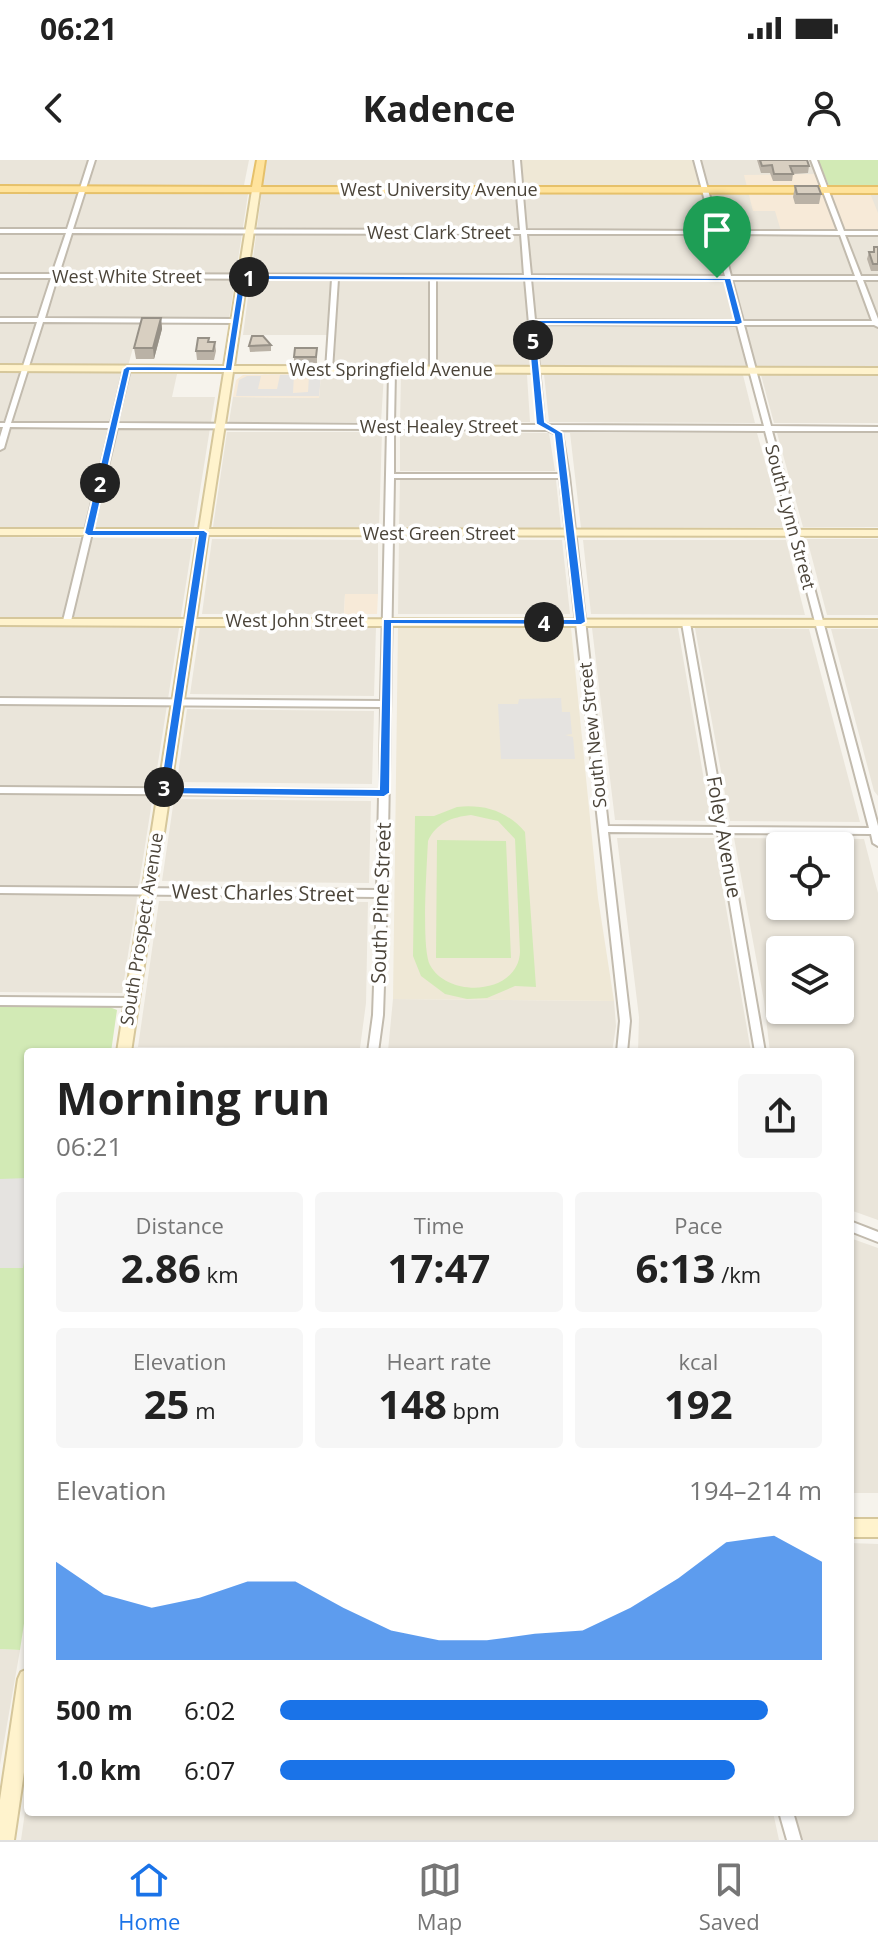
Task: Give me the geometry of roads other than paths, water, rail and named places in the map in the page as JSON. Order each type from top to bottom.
[{"type":"main road","points":[[256,190],[261,160]]},
{"type":"main road","name":"West University Avenue","points":[[0,189],[878,190]]},
{"type":"main road","name":"South Prospect Avenue","points":[[125,1048],[256,190]]},
{"type":"main road","name":"West Springfield Avenue","points":[[0,368],[878,371]]},
{"type":"main road","name":"West Green Street","points":[[0,532],[878,533]]},
{"type":"main road","name":"West John Street","points":[[0,622],[878,623]]},
{"type":"main road","points":[[854,1528],[878,1528]]},
{"type":"main road","points":[[4,1840],[4,1805],[22,1764],[24,1736]]},
{"type":"street","points":[[0,448],[4,425],[26,368],[92,160]]},
{"type":"street","name":"South New Street","points":[[517,160],[541,424],[559,433],[565,476],[625,1021],[622,1048]]},
{"type":"street","name":"South Lynn Street","points":[[697,160],[878,843]]},
{"type":"street","points":[[531,322],[877,325],[814,160]]},
{"type":"street","name":"West Clark Street","points":[[0,231],[878,233]]},
{"type":"street","name":"West White Street","points":[[0,276],[878,278]]},
{"type":"street","points":[[329,370],[335,278]]},
{"type":"street","points":[[433,278],[433,370]]},
{"type":"street","points":[[0,320],[236,321]]},
{"type":"street","points":[[67,621],[127,369]]},
{"type":"street","name":"South Pine Street","points":[[374,1048],[378,1015],[382,894],[392,370]]},
{"type":"street","name":"West Healey Street","points":[[4,425],[878,429]]},
{"type":"street","points":[[390,476],[565,476]]},
{"type":"street","name":"Foley Avenue","points":[[686,623],[759,1048]]},
{"type":"street","points":[[0,701],[385,704]]},
{"type":"street","points":[[0,790],[384,793]]},
{"type":"street","points":[[604,829],[876,831]]},
{"type":"street","name":"West Charles Street","points":[[0,890],[382,894]]},
{"type":"street","points":[[0,1001],[131,1002]]},
{"type":"street","points":[[854,1228],[878,1237]]},
{"type":"street","points":[[787,1816],[794,1840]]}]
